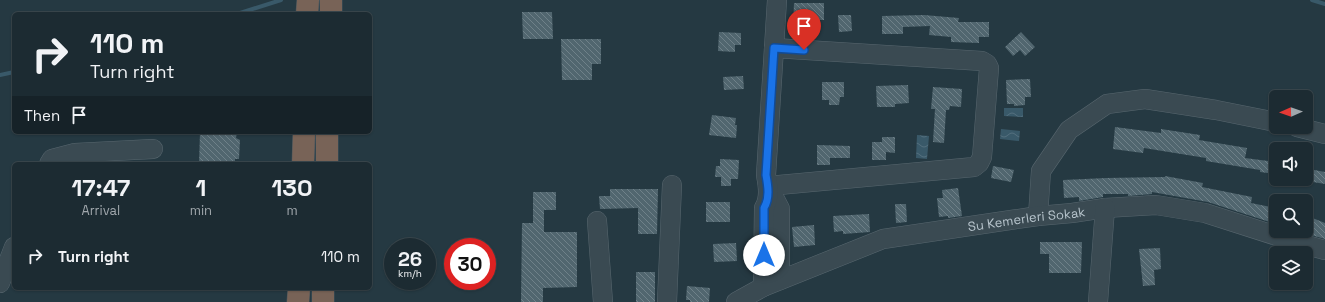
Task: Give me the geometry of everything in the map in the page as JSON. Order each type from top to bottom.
[{"type":"highway","points":[[307,12],[308,0]]},
{"type":"highway","points":[[331,0],[331,12]]},
{"type":"highway","points":[[303,162],[304,134]]},
{"type":"highway","points":[[326,162],[328,134]]},
{"type":"highway","points":[[298,302],[299,290]]},
{"type":"highway","points":[[323,290],[323,302]]},
{"type":"street","points":[[772,283],[780,209],[768,186],[766,175],[777,0]]},
{"type":"street","points":[[768,186],[974,167],[980,163],[982,157],[989,68],[987,64],[982,61],[774,48]]},
{"type":"street","points":[[1038,216],[1041,171],[1069,130],[1107,104],[1145,99],[1216,110],[1269,121]]},
{"type":"street","points":[[1313,131],[1325,134]]},
{"type":"street","points":[[50,162],[52,159],[75,153],[154,149]]},
{"type":"street","points":[[667,302],[672,185]]},
{"type":"street","name":"Su Kemerleri Sokak","points":[[740,301],[772,283],[883,239],[1038,216],[1105,208],[1156,205],[1205,213],[1325,250]]},
{"type":"street","points":[[1098,302],[1105,208]]},
{"type":"street","points":[[597,221],[603,302]]},
{"type":"street","points":[[0,282],[12,252]]},
{"type":"water","points":[[1004,108],[1023,108],[1023,117],[1004,116]]},
{"type":"water","points":[[1001,129],[1020,131],[1019,141],[1000,139]]},
{"type":"water","points":[[917,135],[929,136],[927,159],[916,158]]},
{"type":"building","points":[[794,3],[824,3],[824,20],[814,20],[814,27],[793,27]]},
{"type":"building","points":[[522,12],[552,12],[553,39],[523,39]]},
{"type":"building","points":[[838,15],[851,15],[852,31],[839,32]]},
{"type":"building","points":[[924,15],[959,18],[958,22],[989,22],[989,37],[979,37],[979,43],[951,42],[951,37],[929,35],[930,26],[903,27],[903,34],[882,34],[882,16]]},
{"type":"building","points":[[719,32],[741,33],[741,45],[735,45],[735,52],[718,51]]},
{"type":"building","points":[[1021,32],[1035,47],[1025,56],[1020,50],[1013,56],[1005,47]]},
{"type":"building","points":[[561,39],[601,39],[601,64],[592,64],[592,80],[562,80]]},
{"type":"building","points":[[743,76],[744,89],[724,90],[723,77]]},
{"type":"building","points":[[1030,79],[1031,97],[1025,97],[1025,105],[1014,106],[1014,104],[1007,104],[1006,80]]},
{"type":"building","points":[[822,82],[844,82],[844,97],[840,97],[839,105],[829,105],[829,100],[822,100]]},
{"type":"building","points":[[908,85],[909,103],[895,104],[895,107],[877,107],[876,86]]},
{"type":"building","points":[[933,87],[962,89],[961,107],[950,106],[949,110],[946,110],[944,143],[933,142],[935,109],[931,109]]},
{"type":"building","points":[[712,115],[736,118],[736,138],[709,135]]},
{"type":"building","points":[[1115,127],[1161,133],[1161,129],[1200,135],[1199,140],[1247,148],[1245,158],[1269,161],[1269,173],[1260,172],[1260,170],[1206,161],[1206,158],[1144,148],[1143,153],[1113,149]]},
{"type":"building","points":[[200,134],[237,134],[236,138],[240,140],[239,159],[235,159],[235,162],[199,162]]},
{"type":"building","points":[[882,137],[895,137],[895,153],[886,152],[886,160],[872,160],[872,142],[882,142]]},
{"type":"building","points":[[817,145],[850,146],[850,158],[830,158],[830,165],[817,165]]},
{"type":"building","points":[[720,159],[739,160],[738,179],[731,179],[731,186],[721,186],[721,177],[715,177],[716,166],[720,166]]},
{"type":"building","points":[[993,166],[1014,170],[1011,182],[991,178]]},
{"type":"building","points":[[1313,170],[1325,172],[1325,184],[1313,182]]},
{"type":"building","points":[[1165,177],[1203,183],[1202,187],[1252,197],[1251,203],[1269,207],[1269,222],[1208,202],[1152,192],[1152,194],[1128,196],[1128,194],[1103,194],[1103,197],[1079,201],[1079,197],[1064,198],[1063,180]]},
{"type":"building","points":[[958,188],[962,216],[948,218],[948,216],[939,217],[937,198],[943,198],[942,190]]},
{"type":"building","points":[[610,189],[658,189],[657,234],[638,234],[638,208],[600,209],[599,196],[610,196]]},
{"type":"building","points":[[533,192],[556,192],[556,210],[544,210],[544,232],[577,232],[577,287],[543,288],[543,302],[521,302],[522,223],[533,223]]},
{"type":"building","points":[[706,202],[730,202],[730,222],[706,222]]},
{"type":"building","points":[[895,204],[906,204],[907,222],[896,223]]},
{"type":"building","points":[[869,214],[870,232],[843,234],[843,231],[834,232],[833,216]]},
{"type":"building","points":[[1313,218],[1325,223],[1325,239],[1313,236]]},
{"type":"building","points":[[814,225],[815,245],[794,247],[792,227]]},
{"type":"building","points":[[1040,242],[1082,242],[1081,273],[1049,273],[1049,254],[1040,254]]},
{"type":"building","points":[[736,243],[737,261],[714,262],[713,244]]},
{"type":"building","points":[[1160,248],[1161,269],[1154,270],[1155,285],[1143,286],[1139,249]]},
{"type":"building","points":[[636,272],[655,272],[655,302],[636,302]]},
{"type":"building","points":[[687,286],[710,288],[709,302],[690,302],[690,300],[686,300]]},
{"type":"waterway","points":[[243,12],[281,0]]},
{"type":"waterway","points":[[1312,0],[1325,4]]},
{"type":"waterway","points":[[0,75],[12,72]]},
{"type":"route","points":[[764,255],[764,208],[768,202],[766,175],[774,48],[804,50]]}]
